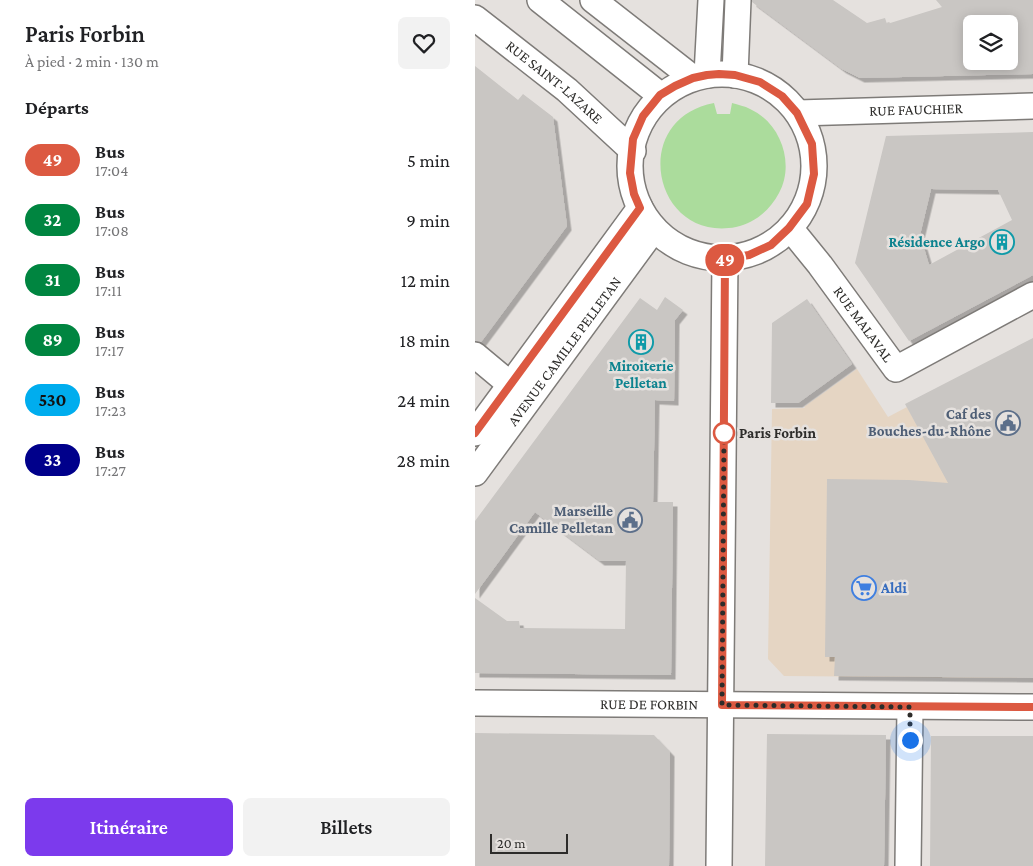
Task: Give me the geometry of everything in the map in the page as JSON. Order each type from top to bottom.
[{"type":"street","points":[[540,0],[660,95]]},
{"type":"street","points":[[593,0],[700,76]]},
{"type":"street","points":[[700,76],[711,0]]},
{"type":"street","points":[[735,75],[738,0]]},
{"type":"street","name":"RUE SAINT-LAZARE","points":[[475,18],[567,90],[633,151]]},
{"type":"street","points":[[735,75],[760,82],[782,96],[797,113],[812,144],[814,174],[807,204],[789,228],[771,245],[749,255],[725,259],[705,257],[686,252],[669,242],[653,229],[634,194],[630,173],[633,139],[643,116],[660,95],[675,86],[700,76],[735,75]]},
{"type":"street","name":"RUE FAUCHIER","points":[[797,113],[1033,106]]},
{"type":"street","name":"AVENUE CAMILLE PELLETAN","points":[[475,473],[520,392],[640,208]]},
{"type":"street","name":"RUE MALAVAL","points":[[789,228],[820,265],[896,369],[1033,295]]},
{"type":"street","name":"AVENUE CAMILLE PELLETAN","points":[[475,433],[520,392],[653,229]]},
{"type":"street","points":[[719,866],[725,259]]},
{"type":"street","points":[[475,355],[520,392]]},
{"type":"street","name":"RUE DE FORBIN","points":[[475,703],[1033,707]]},
{"type":"street","points":[[908,866],[910,707]]},
{"type":"shaded area","points":[[857,369],[888,417],[907,407],[938,464],[953,482],[1033,678],[784,676],[768,659],[772,409],[805,408]]},
{"type":"green space","points":[[714,103],[717,114],[730,114],[732,103],[761,115],[777,134],[785,157],[786,170],[784,182],[775,199],[756,219],[736,227],[708,227],[685,217],[670,199],[662,177],[661,153],[669,131],[687,114]]},
{"type":"building","points":[[752,0],[833,0],[867,23],[885,18],[887,24],[942,7],[936,0],[1033,0],[1033,74],[860,78],[842,69],[752,2]]},
{"type":"building","points":[[475,66],[518,100],[523,94],[553,117],[567,226],[481,342],[475,341]]},
{"type":"building","points":[[1033,132],[1033,275],[909,341],[855,263],[886,136]],"holes":[[[931,189],[998,190],[1012,220],[929,265],[920,235]]]},
{"type":"building","points":[[665,297],[683,310],[675,320],[674,401],[655,400],[653,502],[673,502],[671,675],[475,673],[475,598],[507,621],[519,621],[520,628],[625,629],[626,561],[600,561],[535,512],[475,594],[475,521],[640,298],[657,310]]},
{"type":"building","points":[[807,299],[852,364],[798,403],[771,403],[772,323]]},
{"type":"building","points":[[1033,338],[1033,678],[834,676],[835,657],[825,657],[827,479],[909,480],[948,483],[905,404]]},
{"type":"building","points":[[475,733],[654,735],[670,752],[669,866],[475,866]]},
{"type":"building","points":[[767,734],[886,735],[884,866],[765,866]]},
{"type":"building","points":[[931,736],[1033,736],[1033,866],[930,866]]},
{"type":"bus line","name":"49","points":[[475,433],[640,208],[634,194],[630,173],[633,139],[643,116],[660,95],[693,78],[707,75],[735,75],[760,82],[782,96],[797,113],[812,144],[814,174],[807,204],[789,228],[771,245],[749,255],[725,259],[722,705],[1033,707]]},
{"type":"place","name":"Résidence Argo","points":[[1002,242]]},
{"type":"place","name":"Miroiterie Pelletan","points":[[641,342]]},
{"type":"place","name":"Caf des Bouches-du-Rhône","points":[[1008,423]]},
{"type":"place","name":"Paris Forbin","points":[[724,433]]},
{"type":"place","name":"Marseille Camille Pelletan","points":[[630,520]]},
{"type":"place","name":"Aldi","points":[[864,588]]},
{"type":"route","points":[[724,433],[722,705],[910,707],[910,740]]}]
